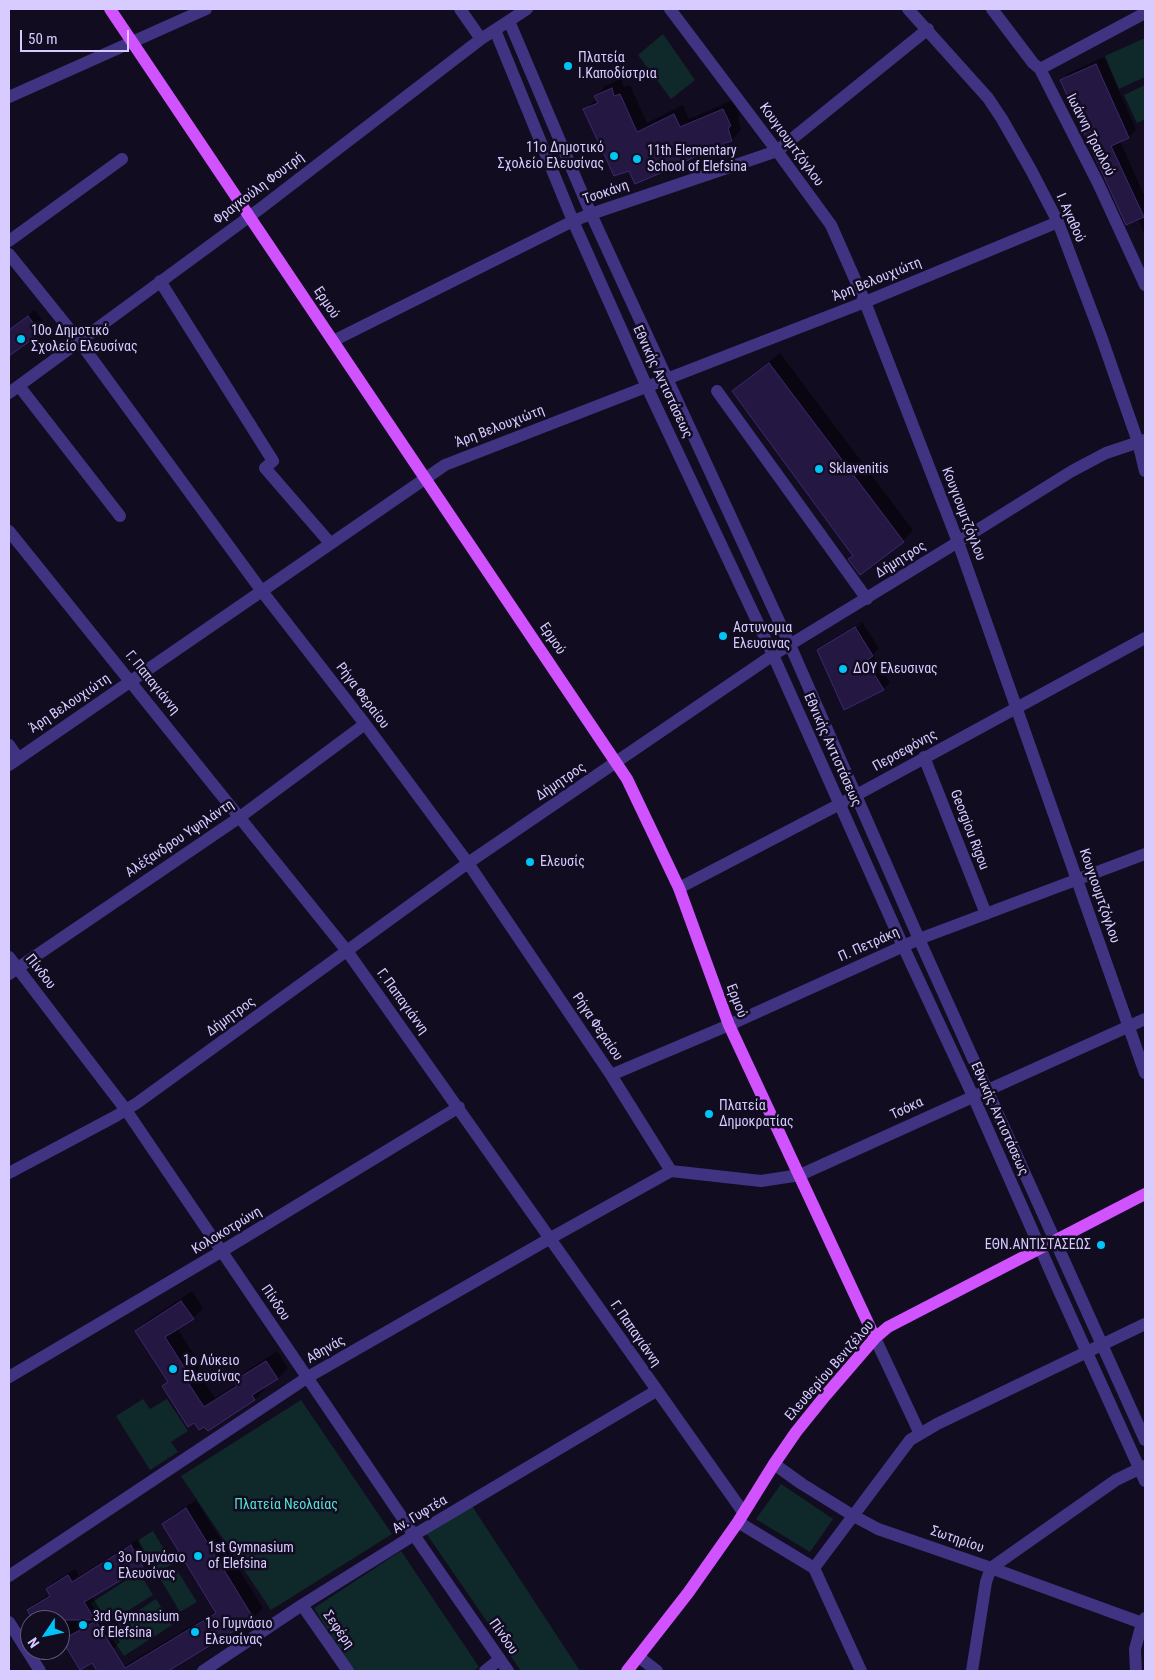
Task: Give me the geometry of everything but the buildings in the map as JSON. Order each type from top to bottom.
[{"type":"main road","name":"Ερμού","points":[[110,9],[627,779],[679,888],[729,1025],[875,1338]]},
{"type":"main road","name":"Ελευθερίου Βενιζέλου","points":[[627,1671],[688,1593],[774,1464],[825,1396],[875,1338],[888,1327],[1145,1194]]},
{"type":"street","points":[[9,97],[206,9]]},
{"type":"street","points":[[460,9],[481,39]]},
{"type":"street","name":"Φραγκούλη Φουτρή","points":[[14,390],[249,217],[481,39],[527,9]]},
{"type":"street","name":"Κουγιουμτζόγλου","points":[[670,9],[831,225],[865,302],[958,542],[1145,1073]]},
{"type":"street","name":"Ι. Αγαθού","points":[[908,9],[928,29],[988,98],[1031,170],[1058,222],[1142,441],[1145,471]]},
{"type":"street","name":"Ιωάννη Τραυλού","points":[[992,9],[1033,63],[1040,69],[1098,183],[1145,285]]},
{"type":"street","points":[[1040,69],[1145,13]]},
{"type":"street","name":"Εθνικής Αντιστάσεως","points":[[509,21],[591,214],[790,645],[919,939],[1145,1440]]},
{"type":"street","name":"Τσοκάνη","points":[[333,341],[574,221],[777,151],[928,29]]},
{"type":"street","name":"Εθνικής Αντιστάσεως","points":[[495,30],[574,221],[647,388],[773,655],[1087,1353],[1142,1467],[1145,1481]]},
{"type":"street","points":[[9,241],[122,159]]},
{"type":"street","name":"Άρη Βελουχιώτη","points":[[14,761],[445,465],[865,302],[1058,222]]},
{"type":"street","name":"Ρήγα Φεραίου","points":[[9,254],[80,341],[261,590],[365,724],[468,863],[611,1075],[671,1171]]},
{"type":"street","points":[[160,281],[273,461],[265,468],[330,543]]},
{"type":"street","points":[[14,390],[120,516]]},
{"type":"street","points":[[717,391],[866,599]]},
{"type":"street","name":"Δήμητρος","points":[[9,1173],[126,1110],[348,952],[468,863],[773,655],[1072,471],[1106,452],[1142,441]]},
{"type":"street","name":"Γ. Παπαγιάννη","points":[[9,531],[348,952],[459,1107],[549,1239],[656,1390],[740,1517]]},
{"type":"street","name":"Περσεφόνης","points":[[679,888],[840,804],[1145,638]]},
{"type":"street","name":"Αλέξανδρου Υψηλάντη","points":[[13,971],[240,817],[365,724]]},
{"type":"street","points":[[9,745],[14,761]]},
{"type":"street","name":"Georgiou Rigou","points":[[924,757],[986,914]]},
{"type":"street","name":"Π. Πετράκη","points":[[611,1075],[729,1025],[919,939],[1145,854]]},
{"type":"street","name":"Πίνδου","points":[[9,957],[13,971],[126,1110],[508,1671]]},
{"type":"street","name":"Τσόκα","points":[[671,1171],[761,1181],[800,1175],[1145,1019]]},
{"type":"street","name":"Κολοκοτρώνη","points":[[9,1377],[222,1251],[459,1107]]},
{"type":"street","name":"Αθηνάς","points":[[9,1576],[308,1377],[671,1171]]},
{"type":"street","points":[[814,1568],[910,1440],[937,1424],[1145,1324]]},
{"type":"street","points":[[875,1338],[920,1434]]},
{"type":"street","name":"Αν. Γυφτέα","points":[[206,1670],[302,1605],[414,1535],[656,1390]]},
{"type":"street","name":"Σωτηρίου","points":[[774,1464],[802,1484],[878,1529],[1144,1621]]},
{"type":"street","points":[[972,1671],[986,1582],[991,1568],[1116,1480],[1142,1467]]},
{"type":"street","points":[[740,1517],[814,1568],[861,1671]]},
{"type":"street","name":"Σεφέρη","points":[[302,1605],[348,1671]]},
{"type":"street","points":[[1136,1671],[1134,1649],[1144,1621]]},
{"type":"street","points":[[9,1622],[40,1671]]},
{"type":"street","points":[[639,1657],[658,1671]]},
{"type":"street","points":[[485,1671],[500,1659]]},
{"type":"green space","points":[[663,34],[695,80],[671,99],[638,55]]},
{"type":"green space","points":[[1145,38],[1145,77],[1119,89],[1105,56]]},
{"type":"green space","points":[[1145,85],[1145,119],[1137,123],[1124,95]]},
{"type":"green space","points":[[143,1399],[150,1409],[167,1399],[188,1431],[171,1442],[178,1452],[150,1470],[116,1416]]},
{"type":"green space","name":"Πλατεία Νεολαίας","points":[[301,1400],[392,1534],[271,1610],[181,1476]]},
{"type":"green space","points":[[781,1484],[833,1519],[810,1552],[756,1519]]},
{"type":"green space","points":[[472,1506],[580,1671],[521,1671],[426,1533]]},
{"type":"green space","points":[[153,1531],[173,1564],[156,1573],[137,1541]]},
{"type":"green space","points":[[401,1551],[479,1667],[473,1671],[353,1671],[314,1608]]},
{"type":"green space","points":[[177,1570],[197,1602],[180,1612],[161,1580]]},
{"type":"green space","points":[[139,1572],[153,1595],[105,1625],[91,1603]]},
{"type":"green space","points":[[156,1599],[172,1625],[124,1656],[107,1631]]},
{"type":"place","name":"Πλατεία Ι.Καποδίστρια","points":[[568,66]]},
{"type":"place","name":"11ο Δημοτικό Σχολείο Ελευσίνας","points":[[614,156]]},
{"type":"place","name":"11th Elementary School of Elefsina","points":[[637,159]]},
{"type":"place","name":"10ο Δημοτικό Σχολείο Ελευσίνας","points":[[21,339]]},
{"type":"place","name":"Sklavenitis","points":[[819,469]]},
{"type":"place","name":"Αστυνομια Ελευσινας","points":[[723,636]]},
{"type":"place","name":"ΔΟΥ Ελευσινας","points":[[843,669]]},
{"type":"place","name":"Ελευσίς","points":[[530,862]]},
{"type":"place","name":"Πλατεία Δημοκρατίας","points":[[709,1114]]},
{"type":"place","name":"ΕΘΝ.ΑΝΤΙΣΤΑΣΕΩΣ","points":[[1101,1245]]},
{"type":"place","name":"1ο Λύκειο Ελευσίνας","points":[[173,1369]]},
{"type":"place","name":"1st Gymnasium of Elefsina","points":[[198,1556]]},
{"type":"place","name":"3ο Γυμνάσιο Ελευσίνας","points":[[108,1566]]},
{"type":"place","name":"3rd Gymnasium of Elefsina","points":[[83,1625]]},
{"type":"place","name":"1ο Γυμνάσιο Ελευσίνας","points":[[195,1632]]}]
